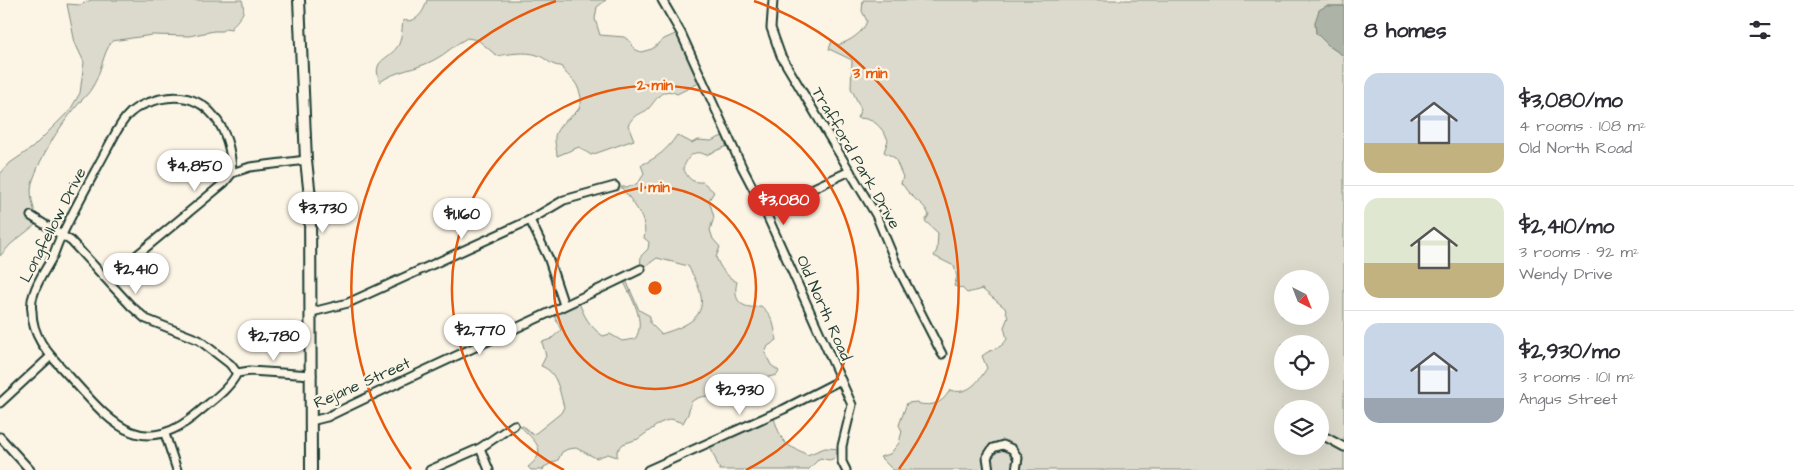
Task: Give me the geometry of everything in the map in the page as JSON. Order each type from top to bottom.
[{"type":"main road","points":[[299,0],[306,160],[310,197],[312,312],[311,470]]},
{"type":"street","name":"Old North Road","points":[[662,0],[681,33],[742,168],[765,211],[852,405],[842,446],[842,462],[846,470]]},
{"type":"street","name":"Trafford Park Drive","points":[[773,0],[771,28],[781,56],[876,215],[899,270],[942,354]]},
{"type":"street","name":"Longfellow Drive","points":[[165,434],[155,436],[126,429],[108,419],[51,356],[36,336],[32,311],[34,294],[62,235],[125,119],[141,105],[167,98],[184,97],[204,105],[222,131],[231,156],[232,173]]},
{"type":"street","points":[[108,279],[224,182],[232,173],[250,167],[306,160]]},
{"type":"street","points":[[765,211],[850,171]]},
{"type":"street","points":[[312,312],[348,303],[530,220],[564,200],[615,186]]},
{"type":"street","points":[[31,216],[78,247],[131,306],[146,319],[198,340],[224,358],[237,373]]},
{"type":"street","points":[[530,220],[548,257],[564,305]]},
{"type":"street","name":"Rejane Street","points":[[311,421],[327,417],[418,373],[523,327],[564,305],[641,269]]},
{"type":"street","points":[[0,403],[51,356]]},
{"type":"street","points":[[237,373],[250,371],[312,375]]},
{"type":"street","points":[[177,470],[165,434],[199,413],[231,383],[237,373]]},
{"type":"street","points":[[648,470],[784,409],[841,380]]},
{"type":"street","points":[[430,470],[480,448],[514,425]]},
{"type":"street","points":[[0,437],[30,470]]},
{"type":"street","points":[[1329,439],[1344,447]]},
{"type":"street","points":[[989,470],[987,468],[988,457],[993,448],[1003,445],[1012,449],[1018,458],[1016,470]]},
{"type":"street","points":[[480,448],[490,470]]},
{"type":"shaded area","points":[[91,0],[242,0],[244,9],[231,29],[226,28],[222,31],[189,36],[152,35],[112,41],[91,89],[56,134],[36,173],[31,189],[36,220],[35,225],[11,244],[0,256],[0,174],[10,163],[32,148],[70,110],[80,93],[84,62],[75,43],[67,4],[80,5]]},
{"type":"shaded area","points":[[427,0],[606,0],[597,7],[595,19],[600,35],[624,37],[631,42],[634,49],[641,52],[652,49],[664,39],[680,32],[703,81],[677,94],[667,92],[660,95],[649,108],[636,115],[628,125],[634,140],[591,155],[579,147],[557,156],[555,135],[560,126],[579,109],[581,97],[577,85],[561,66],[554,65],[540,56],[522,53],[497,56],[478,40],[467,38],[434,60],[393,75],[380,82],[377,68],[382,60],[391,54],[399,44],[403,20],[416,19],[424,9]]},
{"type":"shaded area","points":[[863,0],[1344,0],[1344,6],[1326,6],[1315,22],[1316,33],[1329,46],[1344,56],[1344,470],[893,470],[880,457],[890,454],[899,443],[902,431],[899,425],[907,403],[934,404],[941,401],[950,390],[962,391],[972,387],[987,368],[982,356],[1005,343],[1007,339],[1004,327],[1008,317],[1005,308],[982,289],[967,293],[962,288],[954,286],[957,277],[954,266],[934,256],[937,250],[938,233],[925,221],[929,215],[926,209],[901,183],[903,177],[895,158],[884,152],[888,140],[880,127],[872,121],[857,118],[861,109],[851,88],[852,60],[829,49],[832,41],[838,45],[856,36],[867,21],[862,11]]},
{"type":"shaded area","points":[[1326,6],[1344,6],[1344,56],[1329,46],[1316,33],[1315,22],[1319,10]]},
{"type":"shaded area","points":[[727,134],[732,144],[706,155],[694,153],[683,168],[690,179],[696,182],[703,182],[714,192],[709,200],[714,217],[710,230],[713,239],[720,247],[716,257],[724,272],[737,282],[736,295],[739,301],[745,306],[761,306],[771,318],[777,340],[768,346],[765,353],[771,365],[779,371],[777,375],[751,381],[744,387],[721,394],[700,397],[694,400],[691,402],[683,423],[671,419],[660,423],[638,439],[623,444],[617,451],[617,457],[608,454],[596,458],[576,448],[568,449],[562,452],[558,460],[544,467],[543,470],[531,470],[528,467],[538,456],[538,446],[520,426],[523,426],[532,434],[536,433],[561,413],[564,407],[554,377],[547,369],[541,366],[546,356],[542,342],[551,339],[561,330],[553,313],[578,300],[588,320],[603,336],[610,334],[622,341],[635,339],[638,332],[639,317],[623,280],[625,278],[639,310],[650,316],[650,323],[661,334],[687,323],[700,310],[700,291],[688,266],[657,258],[640,270],[641,256],[648,249],[649,242],[644,238],[645,231],[642,217],[621,187],[632,186],[638,183],[644,173],[641,165],[661,153],[677,135],[692,143],[697,140],[711,141]]},
{"type":"shaded area","points":[[773,415],[781,436],[788,445],[807,455],[825,448],[843,449],[840,457],[829,460],[820,458],[808,470],[720,470],[709,444]]}]
